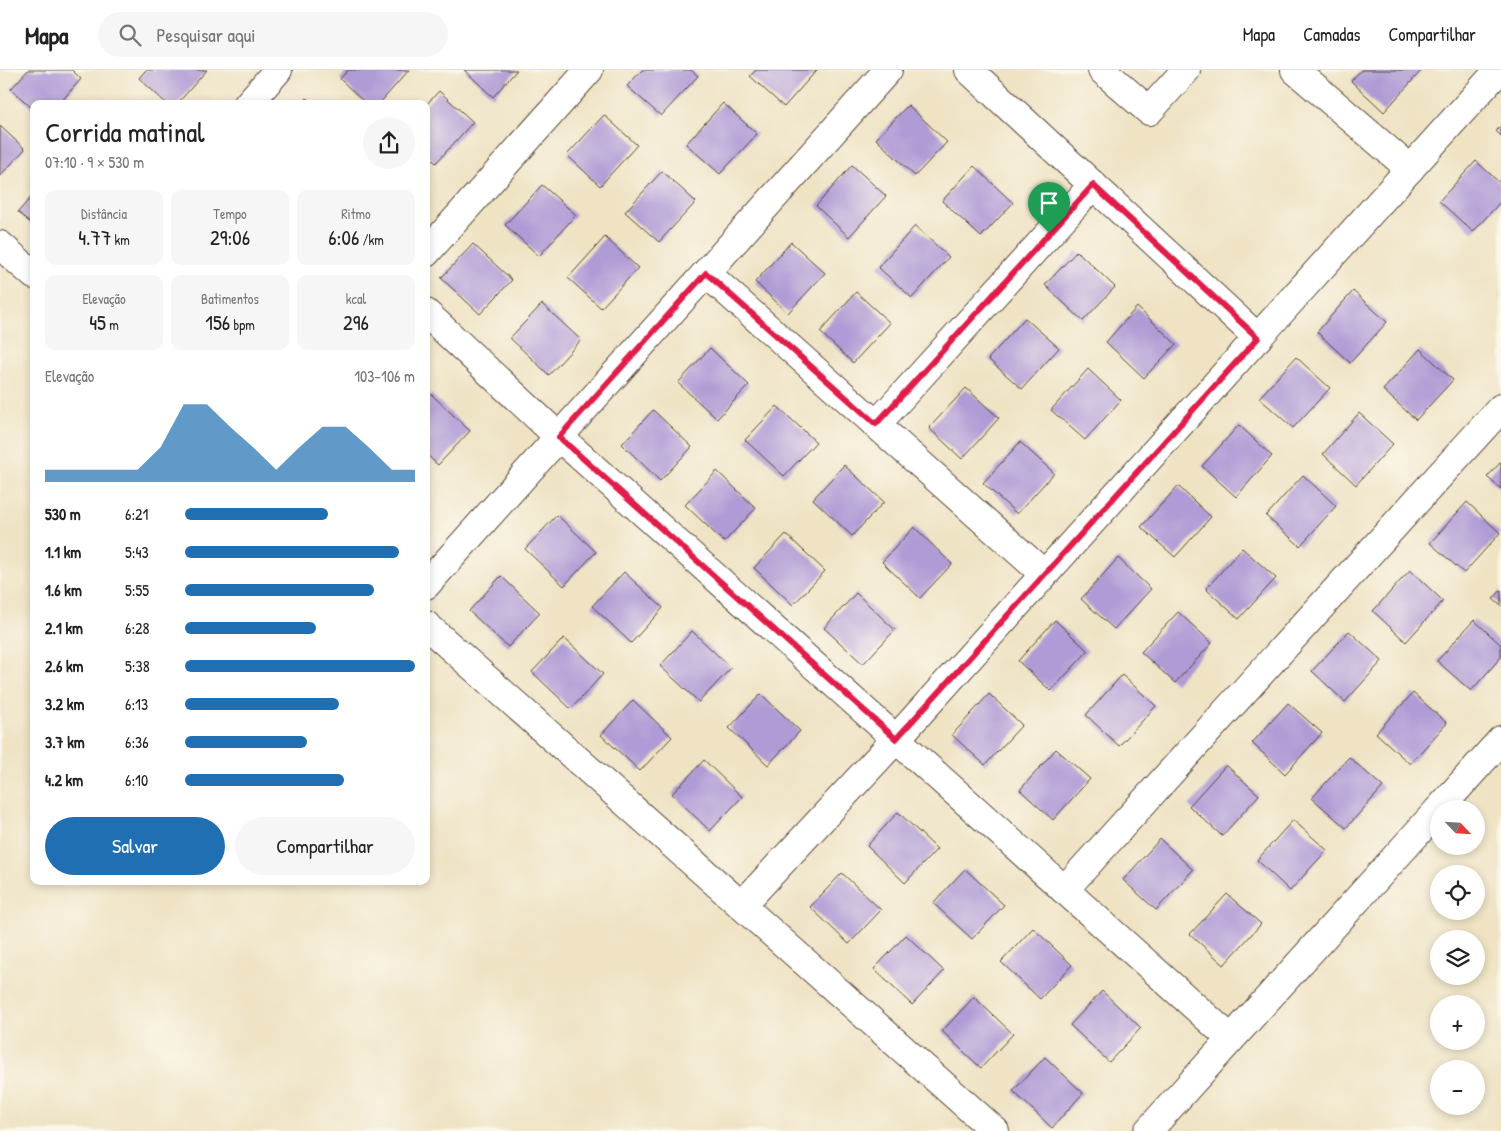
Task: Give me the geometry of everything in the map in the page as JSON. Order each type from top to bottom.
[{"type":"street","points":[[252,100],[278,70]]},
{"type":"street","points":[[430,249],[589,70]]},
{"type":"street","points":[[430,581],[888,70]]},
{"type":"street","points":[[969,70],[1258,338]]},
{"type":"street","points":[[1102,70],[1149,111],[1186,70]]},
{"type":"street","points":[[1296,70],[1410,169]]},
{"type":"street","points":[[742,905],[896,739],[1499,70]]},
{"type":"street","points":[[876,424],[1093,185]]},
{"type":"street","points":[[0,245],[30,271]]},
{"type":"street","points":[[706,273],[1044,574]]},
{"type":"street","points":[[430,317],[559,437],[1231,1039]]},
{"type":"street","points":[[1064,890],[1501,408]]},
{"type":"street","points":[[430,628],[995,1131]]},
{"type":"street","points":[[1447,800],[1501,740]]},
{"type":"street","points":[[1148,1131],[1430,819]]},
{"type":"building","points":[[28,70],[72,70],[81,79],[63,100],[30,100],[30,106],[11,89]]},
{"type":"building","points":[[146,70],[207,70],[181,100],[163,100],[139,78]]},
{"type":"building","points":[[348,70],[409,70],[383,100],[362,100],[340,79]]},
{"type":"building","points":[[464,70],[517,70],[493,97]]},
{"type":"building","points":[[642,70],[691,70],[698,76],[661,116],[627,86]]},
{"type":"building","points":[[756,70],[817,70],[784,107],[750,76]]},
{"type":"building","points":[[1361,70],[1422,70],[1384,112],[1351,81]]},
{"type":"building","points":[[439,91],[473,122],[436,163],[430,158],[430,101]]},
{"type":"building","points":[[723,103],[757,134],[720,174],[686,144]]},
{"type":"building","points":[[908,105],[947,142],[915,176],[876,139]]},
{"type":"building","points":[[604,115],[637,145],[600,186],[567,155]]},
{"type":"building","points":[[0,126],[25,149],[0,176]]},
{"type":"building","points":[[1501,126],[1501,136],[1496,131]]},
{"type":"building","points":[[1476,161],[1501,184],[1501,201],[1473,232],[1439,201]]},
{"type":"building","points":[[852,165],[886,196],[849,237],[816,206]]},
{"type":"building","points":[[974,166],[1013,203],[981,237],[942,201]]},
{"type":"building","points":[[662,171],[696,202],[659,242],[625,212]]},
{"type":"building","points":[[542,185],[576,215],[539,256],[505,225]]},
{"type":"building","points":[[30,198],[30,222],[18,212]]},
{"type":"building","points":[[915,226],[949,257],[912,298],[878,267]]},
{"type":"building","points":[[605,237],[638,268],[601,308],[568,278]]},
{"type":"building","points":[[791,242],[825,273],[788,313],[755,282]]},
{"type":"building","points":[[473,244],[512,280],[480,314],[441,278]]},
{"type":"building","points":[[1077,251],[1115,287],[1083,321],[1045,285]]},
{"type":"building","points":[[1353,291],[1387,322],[1350,363],[1317,332]]},
{"type":"building","points":[[856,292],[890,323],[853,363],[820,332]]},
{"type":"building","points":[[542,304],[581,340],[549,375],[510,338]]},
{"type":"building","points":[[1137,307],[1176,344],[1144,378],[1106,342]]},
{"type":"building","points":[[1025,318],[1059,348],[1022,389],[988,359]]},
{"type":"building","points":[[710,348],[749,385],[717,419],[678,383]]},
{"type":"building","points":[[1420,349],[1453,380],[1416,420],[1383,390]]},
{"type":"building","points":[[1296,357],[1330,388],[1293,428],[1259,398]]},
{"type":"building","points":[[1088,369],[1121,400],[1085,440],[1051,410]]},
{"type":"building","points":[[966,388],[999,418],[962,459],[929,428]]},
{"type":"building","points":[[430,395],[470,431],[438,465],[430,458]]},
{"type":"building","points":[[777,406],[816,442],[784,476],[745,440]]},
{"type":"building","points":[[653,410],[692,447],[660,481],[622,444]]},
{"type":"building","points":[[1359,413],[1393,444],[1356,485],[1323,454]]},
{"type":"building","points":[[1239,425],[1272,456],[1236,497],[1202,466]]},
{"type":"building","points":[[1020,442],[1054,473],[1017,514],[983,483]]},
{"type":"building","points":[[1501,462],[1501,489],[1487,477]]},
{"type":"building","points":[[844,465],[884,502],[852,536],[813,499]]},
{"type":"building","points":[[717,471],[756,508],[724,542],[685,505]]},
{"type":"building","points":[[1303,475],[1336,506],[1300,546],[1266,516]]},
{"type":"building","points":[[1178,486],[1211,517],[1175,557],[1141,527]]},
{"type":"building","points":[[1467,502],[1500,533],[1464,573],[1430,543]]},
{"type":"building","points":[[557,515],[596,552],[564,586],[525,549]]},
{"type":"building","points":[[914,527],[952,564],[920,598],[882,562]]},
{"type":"building","points":[[786,534],[825,571],[793,605],[754,568]]},
{"type":"building","points":[[1242,548],[1276,578],[1239,619],[1206,589]]},
{"type":"building","points":[[1118,558],[1151,589],[1114,629],[1081,599]]},
{"type":"building","points":[[1410,570],[1443,601],[1406,642],[1373,611]]},
{"type":"building","points":[[624,572],[663,608],[631,643],[592,606]]},
{"type":"building","points":[[501,576],[540,613],[508,647],[469,611]]},
{"type":"building","points":[[1501,590],[1501,606],[1493,599]]},
{"type":"building","points":[[856,593],[895,630],[863,664],[824,628]]},
{"type":"building","points":[[1178,612],[1212,643],[1175,683],[1141,652]]},
{"type":"building","points":[[1055,620],[1088,651],[1051,691],[1018,661]]},
{"type":"building","points":[[1474,620],[1501,645],[1501,657],[1471,691],[1437,661]]},
{"type":"building","points":[[692,631],[731,668],[699,702],[660,666]]},
{"type":"building","points":[[1349,631],[1382,661],[1345,702],[1312,671]]},
{"type":"building","points":[[564,638],[603,674],[571,709],[532,672]]},
{"type":"building","points":[[1122,675],[1156,706],[1119,746],[1086,715]]},
{"type":"building","points":[[1413,693],[1447,723],[1410,764],[1376,733]]},
{"type":"building","points":[[761,694],[800,731],[768,765],[729,728]]},
{"type":"building","points":[[989,694],[1022,725],[985,765],[952,735]]},
{"type":"building","points":[[633,700],[672,737],[640,771],[601,735]]},
{"type":"building","points":[[1288,703],[1322,733],[1285,774],[1252,743]]},
{"type":"building","points":[[1056,749],[1090,779],[1053,820],[1020,790]]},
{"type":"building","points":[[1349,757],[1383,787],[1346,828],[1312,798]]},
{"type":"building","points":[[704,760],[742,797],[710,831],[672,794]]},
{"type":"building","points":[[1226,765],[1259,795],[1222,836],[1189,806]]},
{"type":"building","points":[[898,812],[937,849],[905,883],[867,846]]},
{"type":"building","points":[[1293,820],[1327,850],[1290,891],[1257,860]]},
{"type":"building","points":[[1160,839],[1193,870],[1156,910],[1123,880]]},
{"type":"building","points":[[965,869],[1004,905],[972,939],[933,903]]},
{"type":"building","points":[[842,873],[881,910],[849,944],[810,907]]},
{"type":"building","points":[[1227,894],[1261,924],[1224,965],[1190,934]]},
{"type":"building","points":[[1033,928],[1072,965],[1040,999],[1001,962]]},
{"type":"building","points":[[906,935],[944,971],[912,1005],[874,969]]},
{"type":"building","points":[[1102,991],[1141,1028],[1109,1062],[1070,1025]]},
{"type":"building","points":[[974,997],[1013,1034],[981,1068],[942,1031]]},
{"type":"building","points":[[1045,1057],[1083,1093],[1052,1128],[1013,1091]]},
{"type":"route","points":[[1093,185],[1258,338],[896,739],[559,437],[706,273],[876,424],[1049,233],[1093,185]]}]
